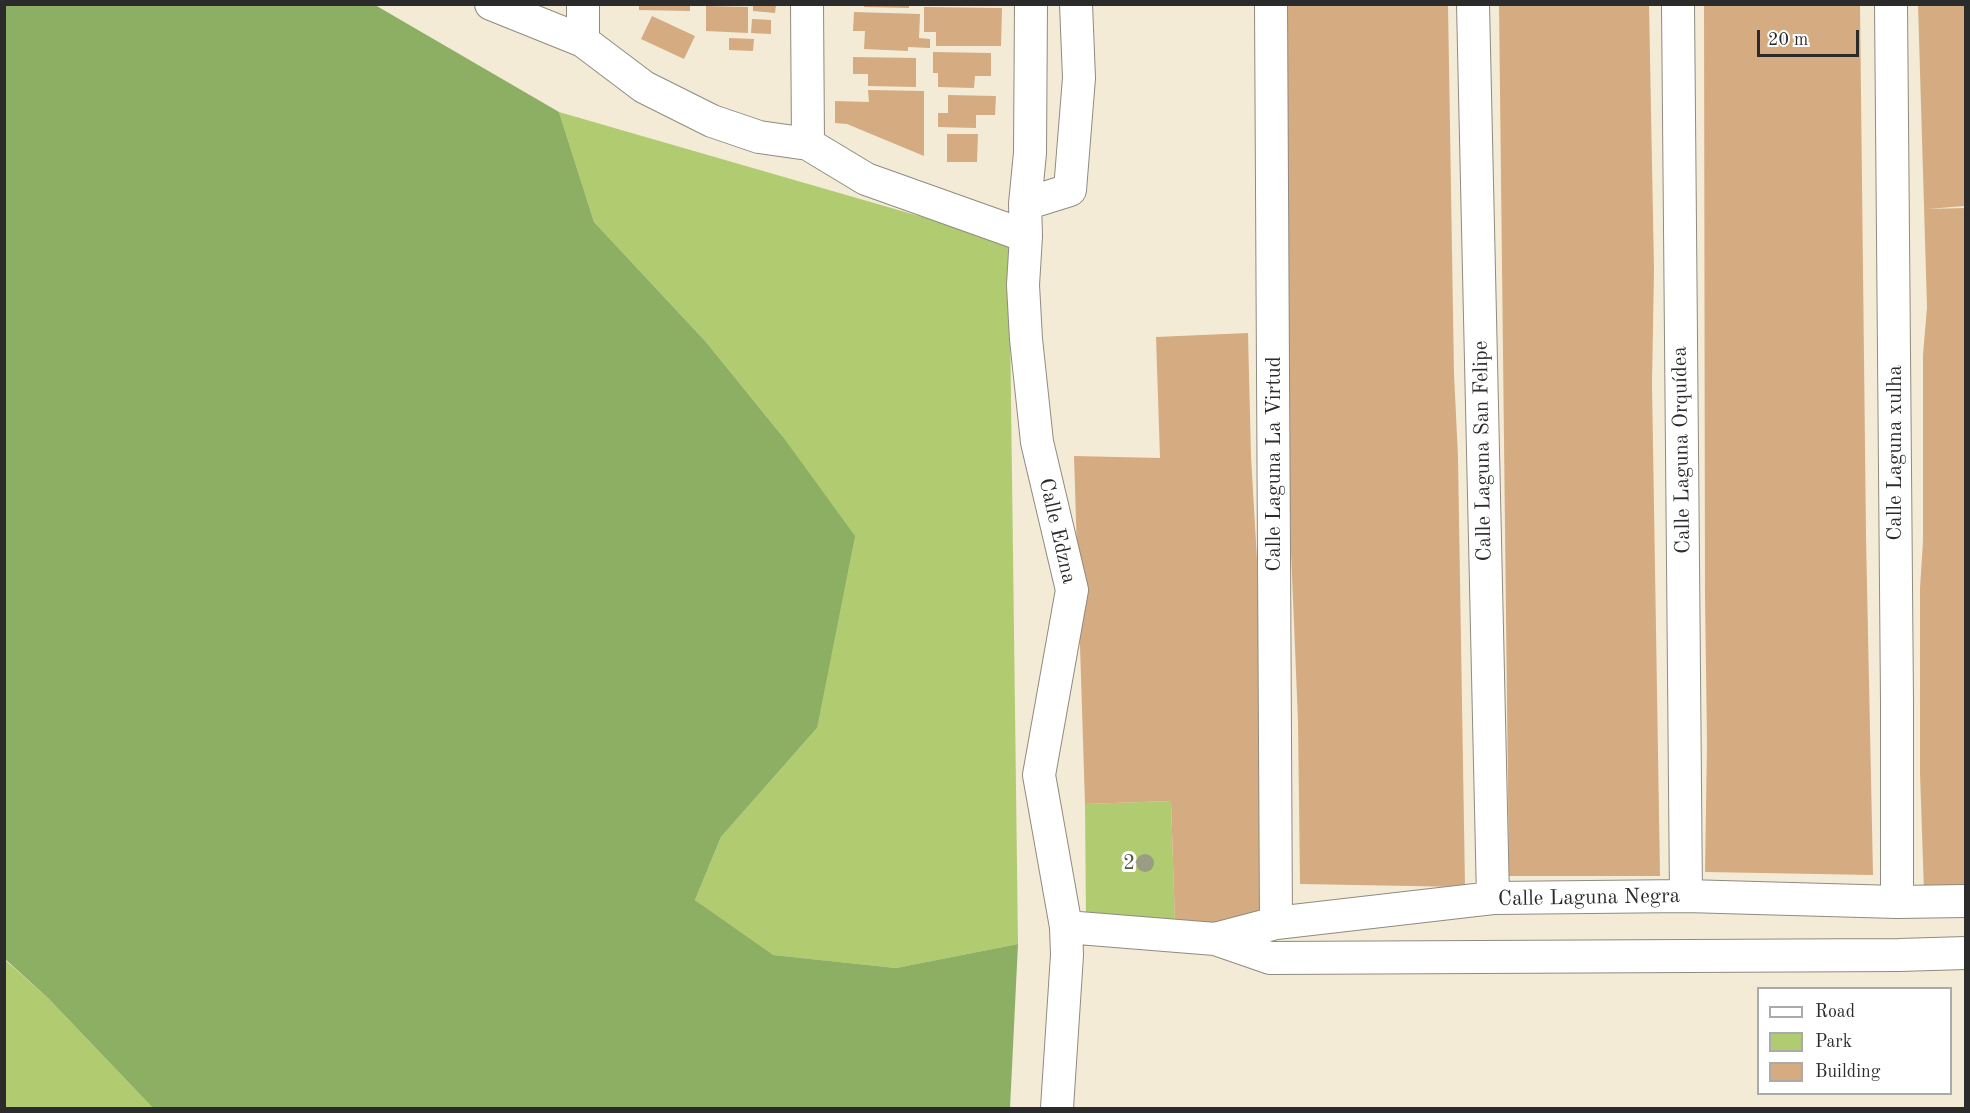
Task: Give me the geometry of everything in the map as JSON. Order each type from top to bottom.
[{"type":"street","points":[[491,4],[583,41],[644,87],[712,121],[759,137],[808,144],[866,179],[1026,236]]},
{"type":"street","points":[[583,4],[583,41]]},
{"type":"street","points":[[807,4],[808,144]]},
{"type":"street","name":"Calle Edzna","points":[[1031,4],[1030,153],[1024,204],[1026,236],[1023,285],[1026,339],[1037,442],[1072,591],[1039,775],[1065,927],[1067,955],[1057,1108]]},
{"type":"street","points":[[1024,204],[1070,190],[1079,78],[1076,4]]},
{"type":"street","name":"Calle Laguna La Virtud","points":[[1271,4],[1276,923]]},
{"type":"street","name":"Calle Laguna San Felipe","points":[[1473,4],[1493,898]]},
{"type":"street","name":"Calle Laguna Orquídea","points":[[1678,4],[1686,896]]},
{"type":"street","name":"Calle Laguna xulha","points":[[1891,4],[1897,902]]},
{"type":"street","name":"Calle Laguna Negra","points":[[1215,939],[1276,923],[1493,898],[1686,896],[1897,902],[1965,901]]},
{"type":"street","name":"Calle Laguna Negra","points":[[1065,927],[1215,939],[1270,958],[1965,953]]},
{"type":"green space","points":[[5,4],[375,5],[559,112],[594,222],[706,342],[783,437],[855,536],[817,728],[721,837],[695,900],[773,955],[896,968],[1018,944],[1010,1108],[153,1108],[48,998],[5,959]]},
{"type":"green space","points":[[559,112],[1009,242],[1018,944],[896,968],[772,955],[695,900],[721,837],[817,728],[783,437],[706,342],[594,222]]},
{"type":"green space","name":"2","points":[[1171,801],[1175,923],[1086,921],[1085,804]]},
{"type":"green space","points":[[4,959],[48,998],[153,1108],[5,1108]]},
{"type":"building","points":[[639,4],[690,4],[690,11],[639,10]]},
{"type":"building","points":[[864,4],[909,4],[909,8],[864,7]]},
{"type":"building","points":[[1279,4],[1448,4],[1465,887],[1300,884],[1298,721],[1291,551]]},
{"type":"building","points":[[1499,4],[1649,4],[1660,876],[1509,876]]},
{"type":"building","points":[[1918,4],[1965,4],[1965,206],[1927,209],[1965,208],[1965,893],[1924,892],[1920,773],[1920,588],[1923,541],[1923,355],[1927,307]]},
{"type":"building","points":[[753,5],[776,5],[775,13],[753,11]]},
{"type":"building","points":[[1704,5],[1860,5],[1866,536],[1873,875],[1705,872],[1707,743]]},
{"type":"building","points":[[706,6],[748,7],[748,33],[706,31]]},
{"type":"building","points":[[924,7],[1002,8],[1001,46],[936,46],[936,32],[924,32]]},
{"type":"building","points":[[854,12],[920,14],[919,38],[930,39],[930,48],[908,47],[908,51],[864,49],[865,31],[853,31]]},
{"type":"building","points":[[652,16],[695,36],[684,59],[641,39]]},
{"type":"building","points":[[752,19],[771,20],[771,34],[751,33]]},
{"type":"building","points":[[729,38],[754,39],[753,51],[729,50]]},
{"type":"building","points":[[933,52],[991,53],[991,76],[975,76],[974,88],[938,87],[938,73],[933,73]]},
{"type":"building","points":[[853,57],[916,58],[916,87],[868,86],[868,74],[853,74]]},
{"type":"building","points":[[868,90],[924,91],[924,156],[847,124],[835,123],[835,101],[869,102]]},
{"type":"building","points":[[948,95],[996,96],[995,115],[976,115],[976,128],[938,127],[938,113],[948,113]]},
{"type":"building","points":[[947,134],[978,134],[977,162],[947,162]]},
{"type":"building","points":[[1248,333],[1251,456],[1257,560],[1265,923],[1175,923],[1171,801],[1085,804],[1074,456],[1160,458],[1156,337]]}]
